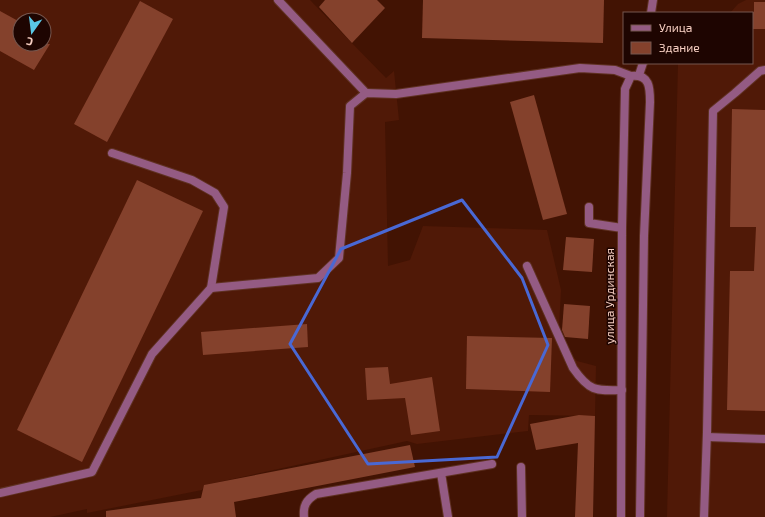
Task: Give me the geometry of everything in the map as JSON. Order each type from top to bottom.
[{"type":"street","points":[[278,0],[366,93]]},
{"type":"street","points":[[651,12],[653,0]]},
{"type":"street","name":"улица Урдинская","points":[[620,517],[622,228],[625,89],[642,64]]},
{"type":"street","points":[[211,288],[318,278],[339,258],[347,173],[350,106],[366,93],[396,94],[580,68],[615,70],[645,78],[649,85],[650,102],[644,236],[640,517]]},
{"type":"street","points":[[704,517],[707,437],[713,111],[760,71],[765,70]]},
{"type":"street","points":[[0,493],[92,472],[152,354],[211,288],[224,207],[215,192],[192,180],[112,153]]},
{"type":"street","points":[[589,207],[589,223],[622,228]]},
{"type":"street","points":[[527,266],[573,368],[584,383],[601,391],[622,390]]},
{"type":"street","points":[[707,437],[765,439]]},
{"type":"street","points":[[304,517],[303,508],[308,499],[316,494],[492,464]]},
{"type":"street","points":[[521,467],[522,517]]},
{"type":"street","points":[[441,473],[448,517]]},
{"type":"highlighted area","points":[[462,200],[522,278],[548,345],[497,457],[368,464],[290,344],[341,249]]},
{"type":"shaded area","points":[[0,0],[310,0],[386,78],[394,71],[399,120],[385,122],[388,266],[410,260],[423,226],[547,230],[561,290],[559,329],[566,349],[577,361],[596,366],[595,416],[529,415],[528,431],[417,444],[407,441],[205,485],[202,490],[87,513],[87,509],[50,517],[0,517]]},
{"type":"shaded area","points":[[746,0],[765,0],[765,517],[667,517],[678,64],[753,64],[753,12],[731,12],[738,4]]},
{"type":"building","points":[[325,0],[377,0],[385,8],[352,43],[319,7]]},
{"type":"building","points":[[423,0],[604,0],[603,43],[422,38]]},
{"type":"building","points":[[140,1],[173,19],[107,142],[74,124]]},
{"type":"building","points":[[754,2],[765,2],[765,29],[753,29]]},
{"type":"building","points":[[0,11],[12,18],[12,52],[45,52],[34,70],[0,51]]},
{"type":"building","points":[[534,95],[567,214],[543,220],[510,102]]},
{"type":"building","points":[[732,109],[765,110],[765,411],[727,410],[730,271],[754,271],[756,227],[730,227]]},
{"type":"building","points":[[137,180],[203,211],[82,462],[17,430]]},
{"type":"building","points":[[566,237],[594,239],[592,272],[563,270]]},
{"type":"building","points":[[564,304],[590,306],[588,339],[565,337],[562,330]]},
{"type":"building","points":[[307,324],[308,347],[203,355],[201,332]]},
{"type":"building","points":[[467,336],[552,338],[550,392],[466,389]]},
{"type":"building","points":[[388,367],[390,384],[432,377],[440,431],[411,435],[405,398],[367,400],[365,368]]},
{"type":"building","points":[[579,415],[595,416],[593,517],[575,517],[578,443],[536,450],[530,424]]},
{"type":"building","points":[[410,445],[415,467],[234,502],[236,517],[106,517],[106,511],[201,498],[204,485]]}]
